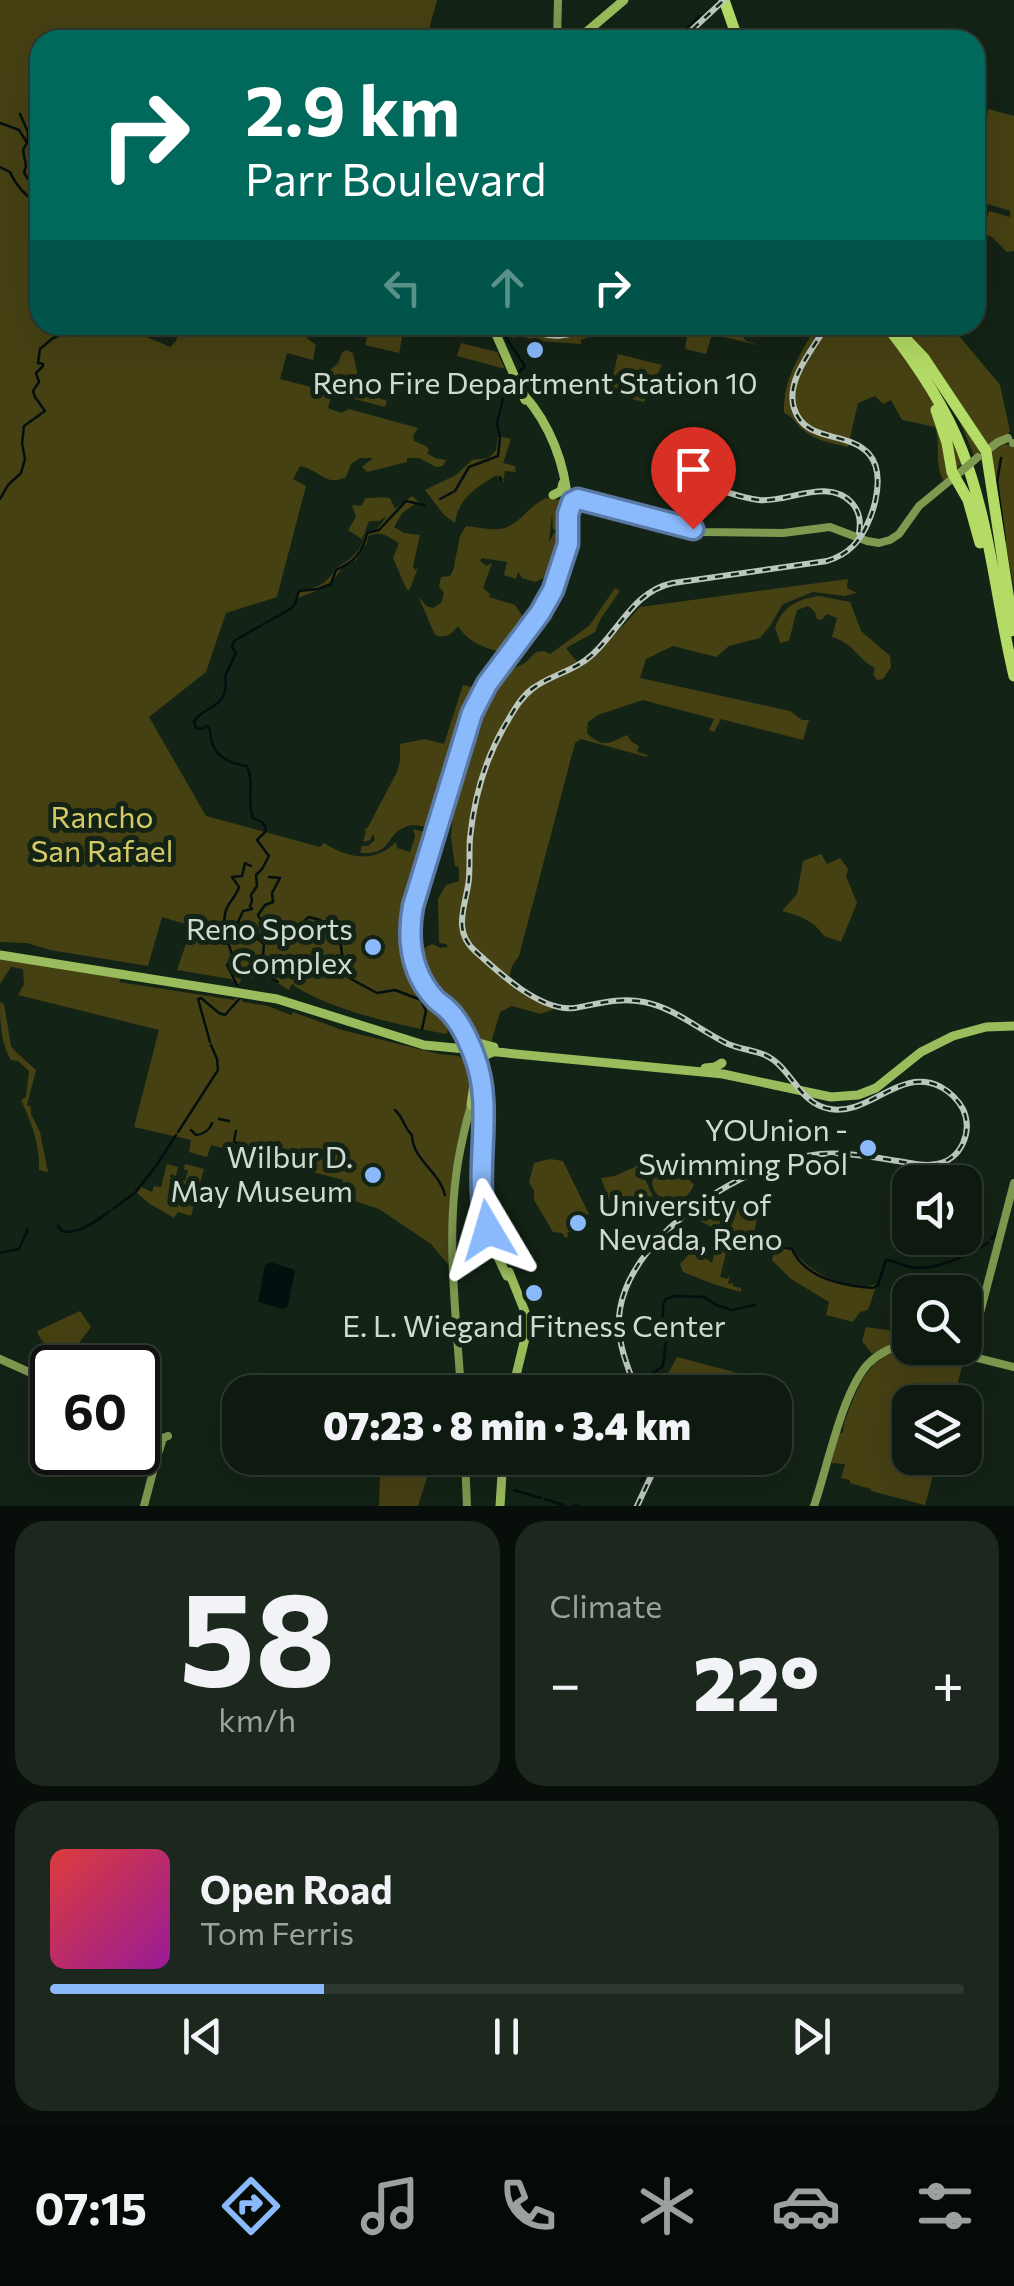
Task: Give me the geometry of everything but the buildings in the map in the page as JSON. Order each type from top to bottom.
[{"type":"highway","points":[[728,3],[738,30]]},
{"type":"highway","points":[[896,335],[941,392],[971,457],[986,507],[1014,648]]},
{"type":"highway","points":[[900,335],[938,415],[971,463],[970,506],[1014,676]]},
{"type":"highway","points":[[904,343],[924,358],[971,463],[1010,607],[1011,631]]},
{"type":"highway","points":[[904,343],[939,401],[969,470],[1010,661]]},
{"type":"main road","points":[[558,0],[558,30]]},
{"type":"main road","points":[[589,30],[624,0]]},
{"type":"main road","points":[[468,1047],[415,967],[410,919],[474,708],[546,602],[566,547],[568,517],[558,461],[496,335]]},
{"type":"main road","points":[[566,496],[704,532],[783,533],[830,528],[879,543],[899,534],[919,506],[971,463],[1010,441]]},
{"type":"main road","points":[[553,495],[561,491],[564,480]]},
{"type":"main road","points":[[568,517],[572,502],[578,499]]},
{"type":"main road","points":[[0,953],[274,994],[414,1042],[730,1071],[824,1093],[865,1089],[944,1036],[980,1024],[1014,1024]]},
{"type":"main road","points":[[439,1004],[475,1042],[489,1049],[720,1073],[838,1098],[876,1088],[921,1052],[953,1036],[1014,1024]]},
{"type":"main road","points":[[313,1008],[406,1036],[468,1047]]},
{"type":"main road","points":[[430,1041],[444,1040],[450,1035],[447,1017]]},
{"type":"main road","points":[[462,1030],[486,1096],[484,1223],[529,1322],[516,1375]]},
{"type":"main road","points":[[461,1375],[452,1220],[457,1162],[477,1071],[489,1049]]},
{"type":"main road","points":[[702,1068],[723,1062],[730,1071]]},
{"type":"main road","points":[[472,1105],[474,1100],[486,1096]]},
{"type":"main road","points":[[982,1314],[1014,1183]]},
{"type":"main road","points":[[814,1506],[838,1427],[860,1374],[892,1350]]},
{"type":"main road","points":[[982,1358],[1014,1366]]},
{"type":"main road","points":[[0,1359],[30,1372]]},
{"type":"main road","points":[[160,1442],[168,1436]]},
{"type":"main road","points":[[144,1506],[152,1475]]},
{"type":"main road","points":[[466,1475],[467,1506]]},
{"type":"main road","points":[[502,1475],[502,1502]]},
{"type":"green space","name":"Rancho San Rafael","points":[[0,0],[437,0],[429,30],[30,30],[30,335],[142,335],[170,347],[178,335],[305,335],[316,345],[313,360],[287,353],[280,379],[322,390],[342,353],[353,353],[361,391],[387,401],[385,407],[332,393],[328,408],[341,413],[349,409],[418,428],[414,441],[426,446],[427,453],[435,458],[446,460],[443,466],[436,467],[419,458],[407,458],[407,462],[367,472],[362,467],[373,458],[360,458],[339,480],[327,479],[300,466],[293,479],[306,486],[277,597],[226,613],[206,672],[149,717],[206,816],[320,847],[324,843],[361,856],[379,854],[396,842],[397,848],[410,852],[413,829],[429,833],[409,895],[406,943],[414,973],[432,1004],[430,1007],[448,1026],[447,1034],[345,1009],[292,984],[289,990],[265,976],[242,979],[238,985],[231,979],[177,970],[192,926],[162,917],[148,966],[27,943],[0,942]]},
{"type":"green space","points":[[988,109],[1014,116],[1014,251],[1007,252],[985,235],[989,211],[1010,217],[1010,211],[985,203]]},
{"type":"green space","points":[[368,335],[403,335],[399,353],[365,345]]},
{"type":"green space","points":[[508,335],[594,335],[581,340],[581,344]]},
{"type":"green space","points":[[687,335],[712,335],[706,354],[685,349]]},
{"type":"green space","points":[[716,335],[742,335],[746,341],[761,346]]},
{"type":"green space","points":[[811,335],[887,335],[940,407],[962,463],[944,481],[935,427],[902,420],[891,400],[883,404],[875,396],[858,403],[848,447],[812,436],[784,413],[784,400]]},
{"type":"green space","points":[[907,335],[958,335],[1000,385],[1010,431],[974,456],[954,407]]},
{"type":"green space","points":[[461,343],[497,352],[505,369],[457,356]]},
{"type":"green space","points":[[618,354],[662,365],[644,402],[609,393]]},
{"type":"green space","points":[[498,436],[511,439],[503,463],[515,466],[516,472],[505,471],[505,482],[497,475],[476,489],[464,500],[455,523],[425,490],[456,475],[472,460],[488,458],[496,450]]},
{"type":"green space","points":[[999,444],[1014,445],[1014,587],[988,453]]},
{"type":"green space","points":[[412,496],[423,506],[415,504],[402,513],[394,527],[420,535],[413,566],[418,568],[409,591],[393,558],[399,543],[376,534],[368,536],[356,560],[342,568],[330,585],[296,599],[298,591],[326,581],[357,552],[365,532],[376,530],[387,516],[369,521],[362,539],[348,530],[356,517],[352,505],[361,506],[366,498],[390,498],[395,509]]},
{"type":"green space","points":[[547,498],[563,500],[564,527],[553,530],[552,514],[549,542],[554,533],[563,533],[555,573],[535,582],[522,578],[518,572],[516,579],[504,575],[507,562],[482,558],[480,561],[486,566],[492,563],[483,588],[489,597],[515,605],[526,621],[500,652],[476,643],[458,626],[448,635],[435,635],[418,596],[426,606],[433,608],[441,603],[441,577],[450,576],[453,571],[466,526],[506,528]]},
{"type":"green space","points":[[848,579],[847,588],[857,593],[844,596],[813,592],[783,604],[760,638],[729,646],[716,657],[673,646],[646,659],[640,678],[790,711],[809,720],[803,740],[721,719],[714,732],[709,730],[714,719],[643,700],[588,722],[587,733],[597,741],[611,742],[627,735],[639,746],[637,752],[648,755],[581,739],[575,743],[519,956],[508,982],[554,1009],[541,1014],[512,1006],[500,1012],[491,1043],[469,1036],[419,967],[416,952],[432,944],[448,947],[439,943],[438,899],[446,885],[459,881],[451,837],[453,811],[459,798],[464,761],[481,729],[484,703],[503,673],[525,663],[536,652],[550,654],[589,626],[615,588],[620,591],[595,632],[566,648],[581,667],[640,607]]},
{"type":"green space","points":[[819,596],[850,602],[861,631],[890,656],[891,667],[883,679],[877,680],[875,668],[832,637],[837,618],[827,614],[817,619],[808,606],[797,610],[789,641],[780,643],[775,628],[786,609]]},
{"type":"green space","points":[[463,685],[476,688],[477,692],[465,718],[431,828],[408,826],[378,851],[360,853],[362,846],[375,840],[373,834],[363,842],[364,830],[397,772],[400,744],[425,739],[444,744]]},
{"type":"green space","points":[[821,854],[827,864],[840,858],[848,869],[846,876],[857,903],[841,942],[824,936],[806,919],[782,911],[797,894],[803,861]]},
{"type":"green space","points":[[0,957],[122,977],[119,982],[234,1000],[239,996],[243,1002],[291,1015],[293,1012],[342,1030],[459,1056],[468,1064],[471,1079],[450,1196],[451,1268],[431,1244],[379,1209],[339,1196],[343,1180],[211,1145],[207,1157],[189,1152],[191,1140],[134,1127],[159,1030],[18,995],[24,984],[23,969],[11,967],[0,984]]},
{"type":"green space","points":[[0,1002],[4,1004],[11,1046],[36,1070],[27,1105],[40,1132],[48,1172],[39,1170],[34,1135],[21,1100],[26,1097],[29,1071],[8,1054]]},
{"type":"green space","points":[[669,1157],[685,1164],[694,1185],[685,1197],[677,1200],[662,1199],[653,1188],[656,1172]]},
{"type":"green space","points":[[563,1161],[589,1214],[581,1218],[583,1223],[579,1225],[577,1221],[571,1223],[566,1238],[553,1232],[534,1200],[529,1182],[534,1163]]},
{"type":"green space","points":[[167,1164],[178,1167],[176,1176],[170,1177],[185,1181],[185,1164],[204,1169],[191,1216],[178,1212],[174,1218],[137,1193],[141,1187],[152,1192],[154,1186],[161,1187]]},
{"type":"green space","points":[[639,1165],[653,1197],[633,1207],[613,1210],[601,1178]]},
{"type":"green space","points":[[726,1199],[742,1201],[758,1213],[752,1245],[721,1237],[719,1231],[700,1221],[706,1209]]},
{"type":"green space","points":[[717,1242],[728,1246],[720,1277],[730,1276],[728,1284],[733,1283],[741,1292],[683,1272],[680,1264],[694,1249],[712,1263]]},
{"type":"green space","points":[[776,1245],[792,1248],[808,1265],[830,1279],[855,1286],[877,1284],[868,1310],[860,1312],[853,1322],[826,1315],[829,1302],[791,1279],[772,1260]]},
{"type":"green space","points":[[80,1311],[91,1327],[78,1345],[48,1345],[37,1331]]},
{"type":"green space","points":[[866,1327],[892,1331],[892,1346],[872,1354],[862,1341]]},
{"type":"green space","points":[[892,1354],[892,1365],[962,1365],[957,1385],[892,1385],[892,1475],[933,1475],[925,1505],[850,1483],[841,1478],[845,1464],[831,1463],[854,1396],[866,1374]]},
{"type":"green space","points":[[677,1357],[738,1373],[737,1375],[667,1375]]},
{"type":"green space","points":[[428,1475],[418,1506],[379,1506],[380,1476]]},
{"type":"shaded area","points":[[270,1262],[295,1270],[288,1306],[283,1309],[258,1302],[265,1266]]},
{"type":"waterway","points":[[685,30],[700,16]]},
{"type":"waterway","points":[[20,114],[28,132],[23,150],[24,173],[30,181]]},
{"type":"waterway","points":[[0,123],[19,130],[26,141]]},
{"type":"waterway","points":[[0,167],[10,172],[30,198]]},
{"type":"waterway","points":[[0,499],[21,473],[25,459],[24,426],[45,411],[33,391],[39,382],[36,373],[43,366],[38,363],[40,349],[60,335]]},
{"type":"waterway","points":[[504,335],[525,366],[518,373]]},
{"type":"waterway","points":[[440,499],[455,491],[469,467],[498,456],[497,423],[504,395],[510,389],[508,377]]},
{"type":"waterway","points":[[1001,458],[997,482],[1005,541]]},
{"type":"waterway","points":[[278,982],[264,967],[264,944],[238,922],[243,911],[252,909],[256,875],[269,856],[257,840],[266,828],[251,812],[247,766],[221,756],[207,726],[196,728],[194,721],[224,695],[225,676],[236,653],[234,641],[290,609],[299,591],[331,584],[336,570],[360,551],[367,533],[379,530],[406,501],[424,505]]},
{"type":"waterway","points":[[237,985],[227,965],[233,957],[224,920],[239,887],[232,877],[242,876],[245,863],[251,866]]},
{"type":"waterway","points":[[269,877],[280,878],[272,893],[273,902],[258,915],[266,929],[278,928],[292,935],[309,917],[320,920],[340,940],[344,967],[351,979],[377,993],[395,990],[421,1000],[426,1011],[422,1029]]},
{"type":"waterway","points":[[210,1042],[198,999],[225,1015],[240,998]]},
{"type":"waterway","points":[[178,1132],[218,1070],[211,1045]]},
{"type":"waterway","points":[[395,1110],[445,1195]]},
{"type":"waterway","points":[[219,1119],[229,1121]]},
{"type":"waterway","points":[[191,1130],[201,1134],[212,1123]]},
{"type":"waterway","points":[[236,1131],[234,1141],[240,1143]]},
{"type":"waterway","points":[[135,1193],[176,1135]]},
{"type":"waterway","points":[[114,1208],[133,1194]]},
{"type":"waterway","points":[[58,1226],[62,1231],[75,1231],[110,1211]]},
{"type":"waterway","points":[[0,1253],[19,1249],[28,1229]]},
{"type":"waterway","points":[[992,1239],[997,1232]]},
{"type":"waterway","points":[[780,1247],[792,1249],[806,1267],[826,1279],[873,1288],[878,1285],[886,1260],[910,1267],[930,1267],[988,1243]]},
{"type":"waterway","points":[[663,1320],[663,1305],[675,1296],[704,1297],[732,1310],[755,1305]]},
{"type":"waterway","points":[[653,1373],[663,1366],[665,1325]]},
{"type":"waterway","points":[[641,1481],[645,1475]]},
{"type":"waterway","points":[[514,1490],[541,1498]]},
{"type":"waterway","points":[[545,1499],[563,1505]]},
{"type":"waterway","points":[[573,1506],[579,1506]]},
{"type":"railway","points":[[692,30],[724,0]]},
{"type":"railway","points":[[548,335],[560,335]]},
{"type":"railway","points":[[631,1375],[619,1320],[629,1281],[646,1253],[698,1205],[760,1170],[820,1154],[937,1164],[953,1156],[966,1135],[966,1117],[959,1102],[944,1089],[926,1082],[898,1087],[858,1106],[830,1109],[810,1100],[765,1055],[728,1044],[655,1005],[626,1000],[574,1008],[548,1004],[521,989],[475,951],[462,925],[472,823],[481,781],[497,740],[527,693],[586,660],[638,602],[659,587],[827,561],[847,551],[860,537],[875,501],[875,463],[860,447],[807,427],[794,408],[797,375],[821,335]]},
{"type":"railway","points":[[705,486],[759,500],[831,492],[855,506],[859,533]]},
{"type":"railway","points":[[637,1506],[652,1475]]},
{"type":"place","name":"Reno Fire Department Station 10","points":[[535,350]]},
{"type":"place","name":"Reno Sports Complex","points":[[373,947]]},
{"type":"place","name":"YOUnion - Swimming Pool","points":[[868,1148]]},
{"type":"place","name":"Wilbur D. May Museum","points":[[373,1175]]},
{"type":"place","name":"University of Nevada, Reno","points":[[578,1223]]},
{"type":"place","name":"E. L. Wiegand Fitness Center","points":[[534,1293]]},
{"type":"route","points":[[488,1230],[483,1203],[480,1071],[462,1030],[425,986],[415,967],[410,934],[413,906],[473,710],[553,590],[568,544],[572,502],[578,499],[693,529]]}]
